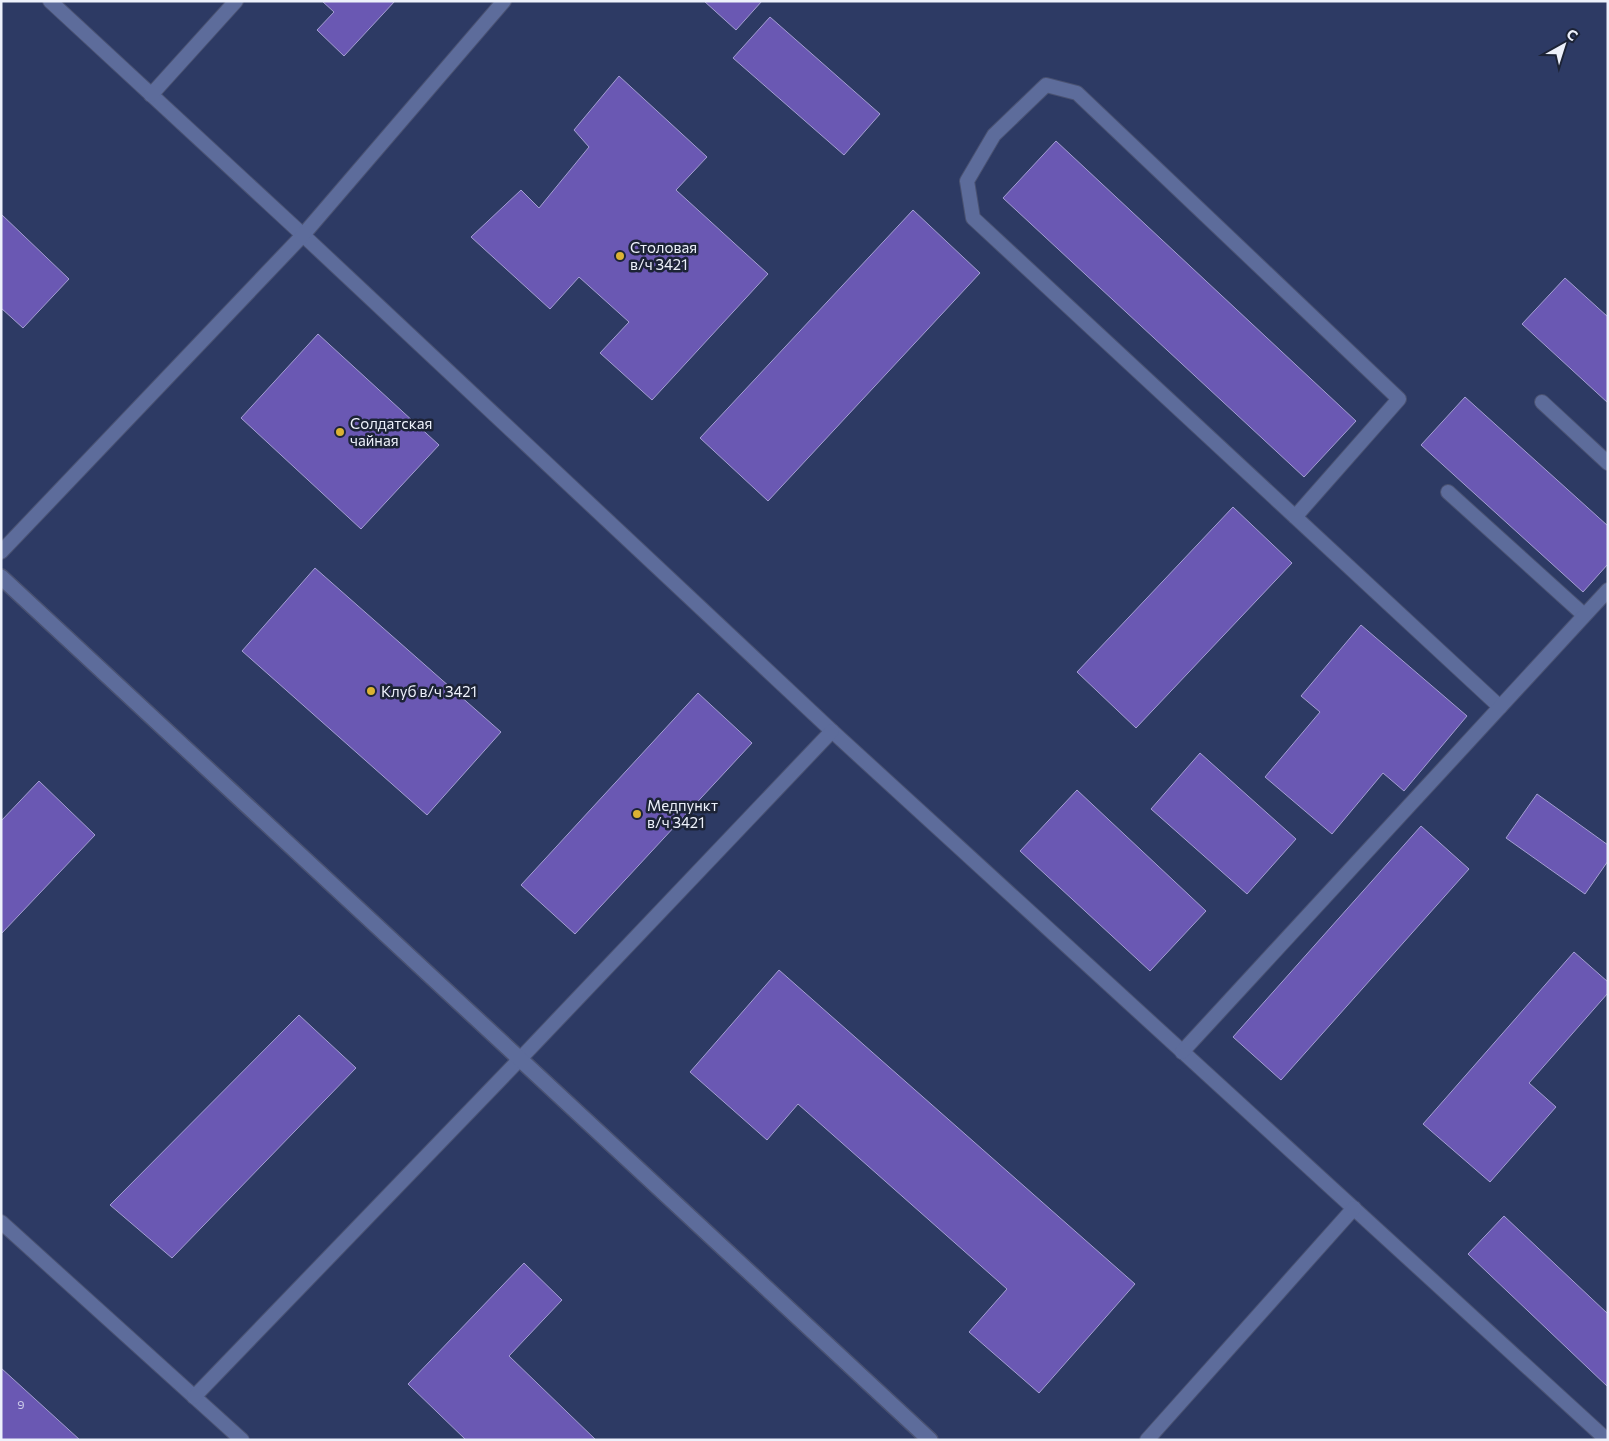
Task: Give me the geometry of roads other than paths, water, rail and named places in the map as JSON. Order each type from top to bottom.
[{"type":"street","points":[[1,577],[930,1440]]},
{"type":"lane","points":[[50,1],[303,235],[832,731],[1607,1440]]},
{"type":"lane","points":[[151,94],[236,1]]},
{"type":"lane","points":[[1,552],[303,235],[504,1]]},
{"type":"lane","points":[[1295,517],[1399,399],[1077,93],[1046,85],[994,135],[967,181],[973,218],[1295,517],[1500,707]]},
{"type":"lane","points":[[1542,402],[1608,463]]},
{"type":"lane","points":[[1448,492],[1584,615]]},
{"type":"lane","points":[[1182,1052],[1608,590]]},
{"type":"lane","points":[[194,1396],[520,1059],[832,731]]},
{"type":"lane","points":[[1147,1440],[1354,1208]]},
{"type":"lane","points":[[1,1222],[242,1440]]},
{"type":"place","name":"Столовая в/ч 3421","points":[[620,256]]},
{"type":"place","name":"Солдатская чайная","points":[[340,432]]},
{"type":"place","name":"Клуб в/ч 3421","points":[[371,691]]},
{"type":"place","name":"Медпункт в/ч 3421","points":[[637,814]]}]
